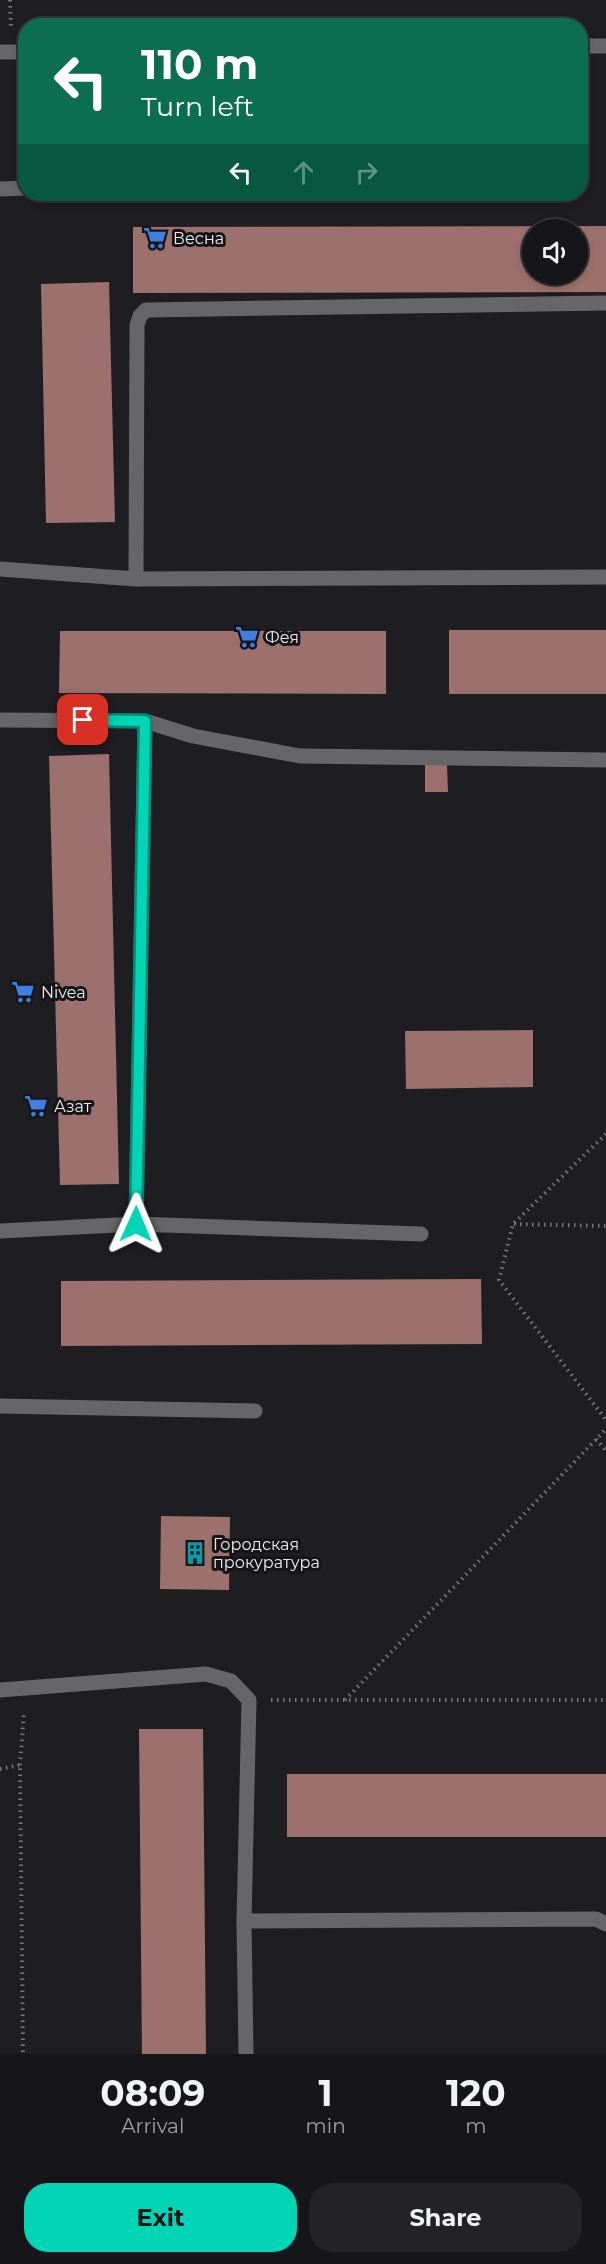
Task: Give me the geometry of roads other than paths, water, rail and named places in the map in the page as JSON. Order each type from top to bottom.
[{"type":"street","points":[[588,46],[606,46]]},
{"type":"street","points":[[0,189],[18,188]]},
{"type":"street","points":[[136,579],[137,325],[140,315],[146,310],[606,303]]},
{"type":"street","points":[[0,569],[136,579],[606,577]]},
{"type":"street","points":[[0,720],[145,721],[193,736],[300,756],[606,760]]},
{"type":"street","points":[[136,1224],[145,721]]},
{"type":"street","points":[[0,1231],[136,1224],[421,1234]]},
{"type":"street","points":[[0,1406],[255,1411]]},
{"type":"street","points":[[0,1690],[206,1674],[231,1681],[249,1700],[244,1921],[246,2054]]},
{"type":"street","points":[[244,1921],[596,1918],[606,1924]]},
{"type":"place","name":"Весна","points":[[155,238]]},
{"type":"place","name":"Фея","points":[[247,637]]},
{"type":"place","name":"Nivea","points":[[23,992]]},
{"type":"place","name":"Азат","points":[[36,1106]]},
{"type":"place","name":"Городская прокуратура","points":[[195,1553]]}]
